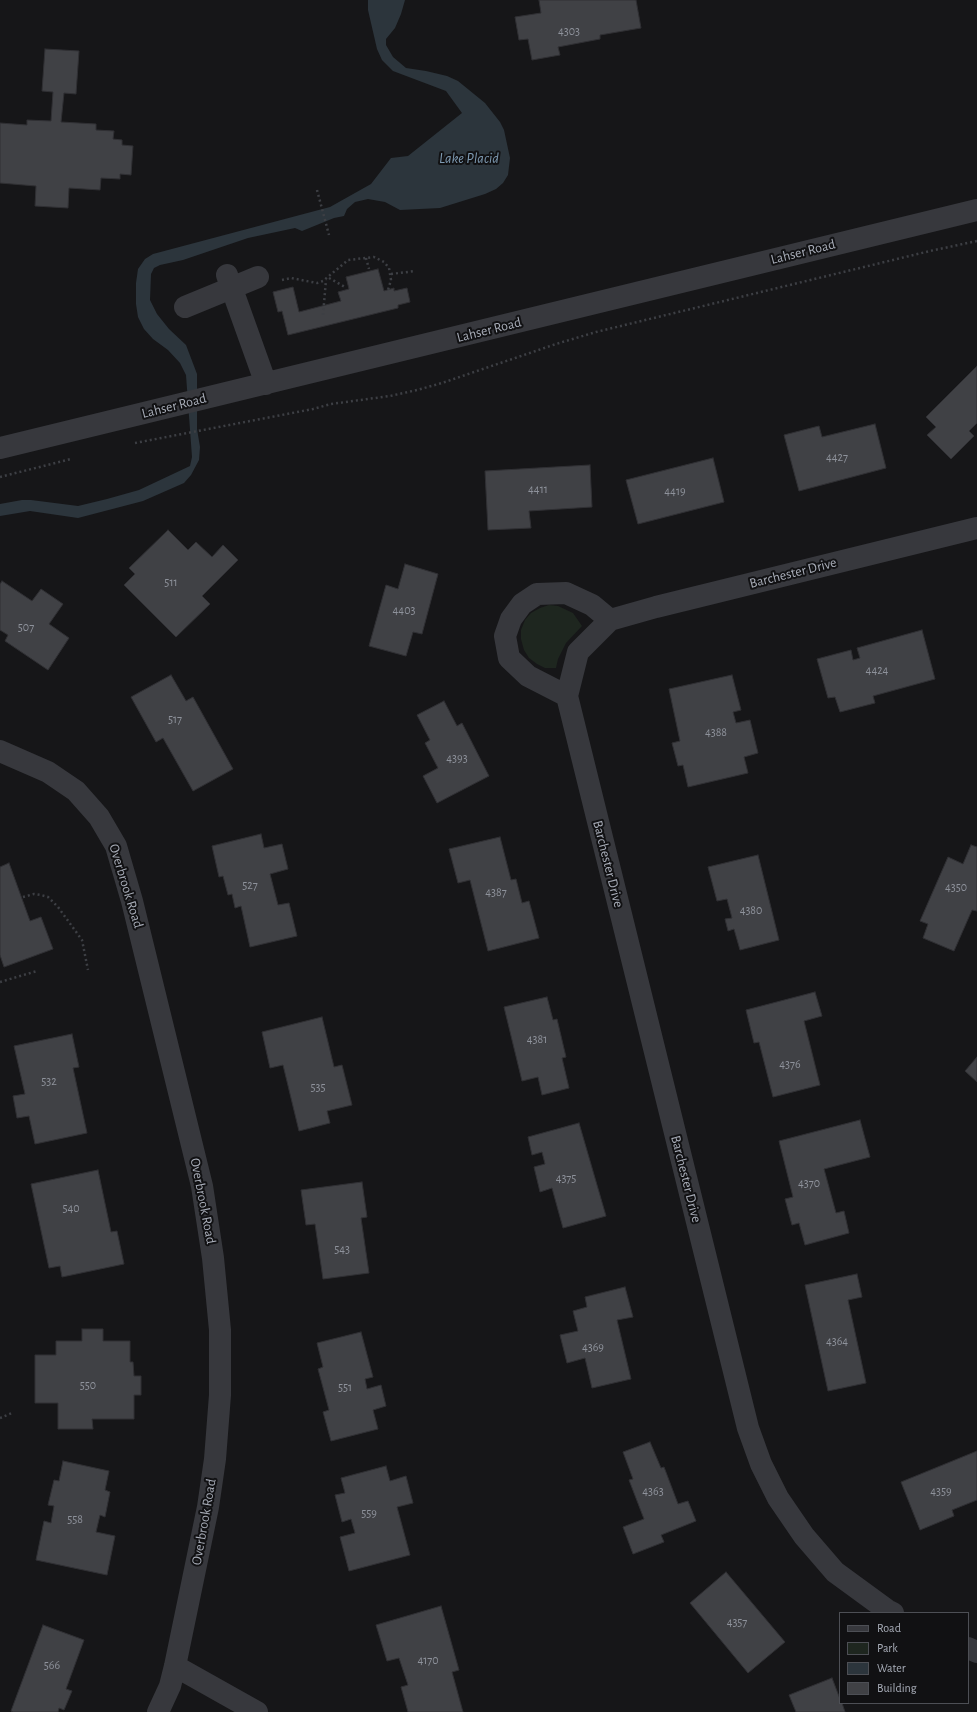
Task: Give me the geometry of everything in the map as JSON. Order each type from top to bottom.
[{"type":"street","name":"Lahser Road","points":[[0,448],[977,210]]},
{"type":"street","points":[[185,307],[230,282],[267,280]]},
{"type":"street","points":[[230,282],[266,384]]},
{"type":"street","name":"Barchester Drive","points":[[891,1612],[835,1572],[804,1536],[778,1498],[761,1464],[748,1428],[567,696],[578,652],[610,620],[656,607],[977,528]]},
{"type":"street","points":[[567,696],[528,676],[509,658],[505,636],[511,619],[522,604],[537,594],[566,594],[592,605],[610,620]]},
{"type":"street","name":"Overbrook Road","points":[[0,751],[48,772],[76,791],[99,817],[116,846],[132,901],[202,1186],[213,1258],[219,1323],[220,1395],[215,1459],[208,1507],[175,1666],[170,1686],[158,1712]]},
{"type":"street","points":[[175,1666],[258,1712]]},
{"type":"path","points":[[317,190],[329,235]]},
{"type":"path","points":[[132,444],[331,404],[390,396],[417,390],[596,332],[923,252],[977,241]]},
{"type":"path","points":[[366,258],[369,269]]},
{"type":"path","points":[[267,280],[282,280],[291,278],[317,283],[328,279],[341,264],[348,260],[378,258],[389,268],[391,274],[388,290]]},
{"type":"path","points":[[391,274],[415,271]]},
{"type":"path","points":[[328,279],[345,288]]},
{"type":"path","points":[[323,315],[328,279]]},
{"type":"path","points":[[0,477],[77,457]]},
{"type":"path","points":[[23,897],[34,894],[48,897],[58,907],[82,940],[88,970]]},
{"type":"path","points":[[0,982],[37,972]]},
{"type":"path","points":[[0,1418],[12,1413]]},
{"type":"green space","points":[[549,605],[558,606],[573,613],[582,626],[566,643],[558,659],[556,668],[545,668],[529,658],[524,650],[521,639],[521,630],[525,620],[531,613]]},
{"type":"water","name":"Lake Placid","points":[[368,0],[405,0],[395,28],[386,39],[386,45],[393,57],[406,68],[447,76],[458,81],[485,103],[500,122],[504,130],[510,158],[508,175],[503,183],[496,189],[485,194],[440,208],[400,210],[385,202],[368,199],[355,202],[347,209],[344,216],[334,218],[302,231],[295,228],[248,238],[154,268],[151,274],[150,300],[157,314],[169,329],[186,345],[197,374],[197,429],[200,447],[199,460],[191,475],[184,483],[143,501],[78,518],[30,511],[0,516],[0,504],[31,500],[78,506],[139,490],[190,466],[192,457],[186,375],[180,363],[168,350],[153,339],[144,329],[138,317],[136,304],[136,283],[138,269],[145,259],[153,254],[330,207],[371,184],[391,158],[408,156],[462,113],[446,91],[393,71],[382,60],[377,49],[368,10]]},
{"type":"building","points":[[539,0],[636,0],[641,28],[600,35],[600,39],[558,47],[560,55],[532,60],[528,39],[519,40],[515,17],[541,13]]},
{"type":"building","points":[[45,49],[79,51],[76,94],[64,93],[61,122],[96,124],[96,130],[114,131],[113,139],[122,140],[122,145],[133,146],[131,175],[120,174],[120,179],[101,178],[100,190],[69,188],[68,208],[35,206],[36,186],[0,183],[0,123],[27,125],[27,120],[51,121],[53,92],[42,91]]},
{"type":"building","points":[[378,269],[384,291],[394,288],[394,291],[407,288],[410,302],[398,305],[398,308],[288,335],[282,311],[278,312],[273,292],[293,287],[299,312],[341,301],[338,292],[349,289],[346,277]]},
{"type":"building","points":[[977,366],[977,423],[969,431],[974,436],[951,459],[927,435],[936,427],[926,417]]},
{"type":"building","points":[[875,424],[886,468],[799,491],[784,435],[819,426],[822,437]]},
{"type":"building","points":[[713,458],[724,502],[638,524],[626,480]]},
{"type":"building","points":[[590,465],[592,507],[529,511],[531,528],[488,530],[485,471]]},
{"type":"building","points":[[168,530],[188,550],[196,542],[212,557],[223,545],[238,560],[202,596],[210,604],[176,637],[124,585],[135,574],[129,568]]},
{"type":"building","points":[[405,564],[438,574],[422,634],[413,632],[406,656],[369,646],[386,585],[398,589]]},
{"type":"building","points":[[2,581],[32,601],[41,589],[63,604],[49,624],[69,638],[48,670],[5,641],[8,635],[0,630],[0,584]]},
{"type":"building","points":[[922,630],[935,679],[873,696],[875,703],[840,712],[835,697],[828,698],[817,659],[851,650],[853,660],[860,658],[857,648]]},
{"type":"building","points":[[171,675],[186,701],[193,697],[233,769],[193,791],[163,738],[156,742],[131,697]]},
{"type":"building","points":[[732,675],[741,710],[733,712],[736,723],[750,720],[758,753],[744,757],[748,773],[688,787],[683,765],[678,766],[672,743],[680,741],[669,689]]},
{"type":"building","points":[[444,701],[457,726],[462,723],[489,776],[437,803],[423,776],[438,768],[425,743],[430,740],[417,715]]},
{"type":"building","points":[[261,834],[264,848],[282,844],[288,869],[270,874],[278,905],[289,903],[297,936],[250,947],[241,906],[235,908],[232,894],[228,895],[223,876],[219,877],[212,846]]},
{"type":"building","points":[[500,837],[511,880],[516,879],[522,903],[529,901],[539,938],[488,951],[470,880],[458,883],[449,849]]},
{"type":"building","points":[[971,845],[977,847],[977,911],[972,910],[954,951],[923,938],[928,924],[920,921],[948,857],[963,864]]},
{"type":"building","points":[[758,855],[779,940],[740,950],[734,929],[728,931],[725,919],[732,918],[727,899],[717,901],[708,867]]},
{"type":"building","points":[[9,863],[30,921],[41,917],[53,949],[4,967],[0,955],[0,867]]},
{"type":"building","points":[[815,992],[822,1016],[804,1021],[820,1085],[773,1097],[759,1042],[754,1043],[746,1010]]},
{"type":"building","points":[[547,997],[553,1020],[557,1019],[566,1057],[562,1058],[569,1088],[542,1095],[538,1077],[522,1081],[504,1007]]},
{"type":"building","points":[[322,1017],[334,1067],[342,1065],[352,1105],[327,1111],[330,1123],[299,1131],[283,1065],[270,1068],[262,1032]]},
{"type":"building","points":[[72,1034],[79,1067],[73,1068],[87,1133],[35,1144],[29,1116],[17,1118],[13,1096],[25,1094],[14,1046]]},
{"type":"building","points":[[977,1057],[977,1082],[965,1071]]},
{"type":"building","points":[[860,1120],[870,1157],[824,1169],[836,1213],[844,1211],[849,1233],[805,1245],[799,1223],[792,1225],[785,1199],[793,1197],[779,1141]]},
{"type":"building","points":[[579,1123],[606,1216],[563,1228],[552,1188],[540,1192],[534,1167],[545,1164],[542,1152],[532,1155],[528,1137]]},
{"type":"building","points":[[98,1170],[111,1232],[117,1231],[124,1264],[62,1277],[60,1266],[49,1268],[31,1184]]},
{"type":"building","points":[[362,1182],[367,1217],[361,1218],[369,1273],[323,1279],[315,1224],[306,1225],[301,1190]]},
{"type":"building","points":[[857,1274],[862,1297],[848,1300],[866,1383],[828,1391],[805,1285]]},
{"type":"building","points":[[625,1287],[633,1317],[617,1320],[631,1379],[592,1388],[585,1358],[567,1363],[560,1335],[578,1331],[573,1311],[587,1307],[585,1297]]},
{"type":"building","points":[[82,1329],[103,1329],[103,1341],[130,1341],[130,1362],[133,1362],[134,1376],[141,1376],[141,1395],[134,1395],[134,1419],[92,1419],[93,1429],[58,1429],[58,1403],[35,1403],[35,1355],[56,1355],[56,1341],[82,1341]]},
{"type":"building","points":[[361,1332],[373,1377],[365,1379],[367,1389],[381,1385],[386,1406],[373,1410],[378,1429],[331,1441],[323,1412],[329,1410],[318,1369],[323,1367],[317,1343]]},
{"type":"building","points":[[650,1442],[661,1468],[664,1467],[678,1504],[688,1501],[696,1521],[661,1535],[664,1542],[633,1554],[623,1527],[644,1519],[629,1480],[633,1479],[623,1452]]},
{"type":"building","points":[[977,1451],[977,1500],[952,1510],[954,1516],[920,1530],[901,1482]]},
{"type":"building","points":[[63,1461],[109,1471],[105,1490],[110,1492],[105,1517],[100,1515],[96,1532],[115,1536],[107,1575],[36,1560],[44,1521],[51,1523],[54,1506],[48,1505],[54,1480],[59,1481]]},
{"type":"building","points":[[386,1466],[390,1481],[406,1476],[413,1503],[397,1507],[410,1555],[349,1571],[340,1537],[355,1533],[351,1519],[342,1522],[335,1495],[345,1493],[341,1478]]},
{"type":"building","points":[[726,1572],[785,1642],[748,1673],[690,1603]]},
{"type":"building","points":[[441,1606],[459,1670],[452,1672],[463,1712],[408,1712],[401,1687],[408,1685],[399,1658],[387,1661],[376,1625]]},
{"type":"building","points":[[43,1625],[84,1640],[66,1689],[72,1691],[64,1710],[59,1708],[58,1712],[13,1712],[11,1711]]},
{"type":"building","points":[[832,1678],[839,1696],[839,1704],[842,1704],[845,1712],[796,1712],[789,1695]]}]
